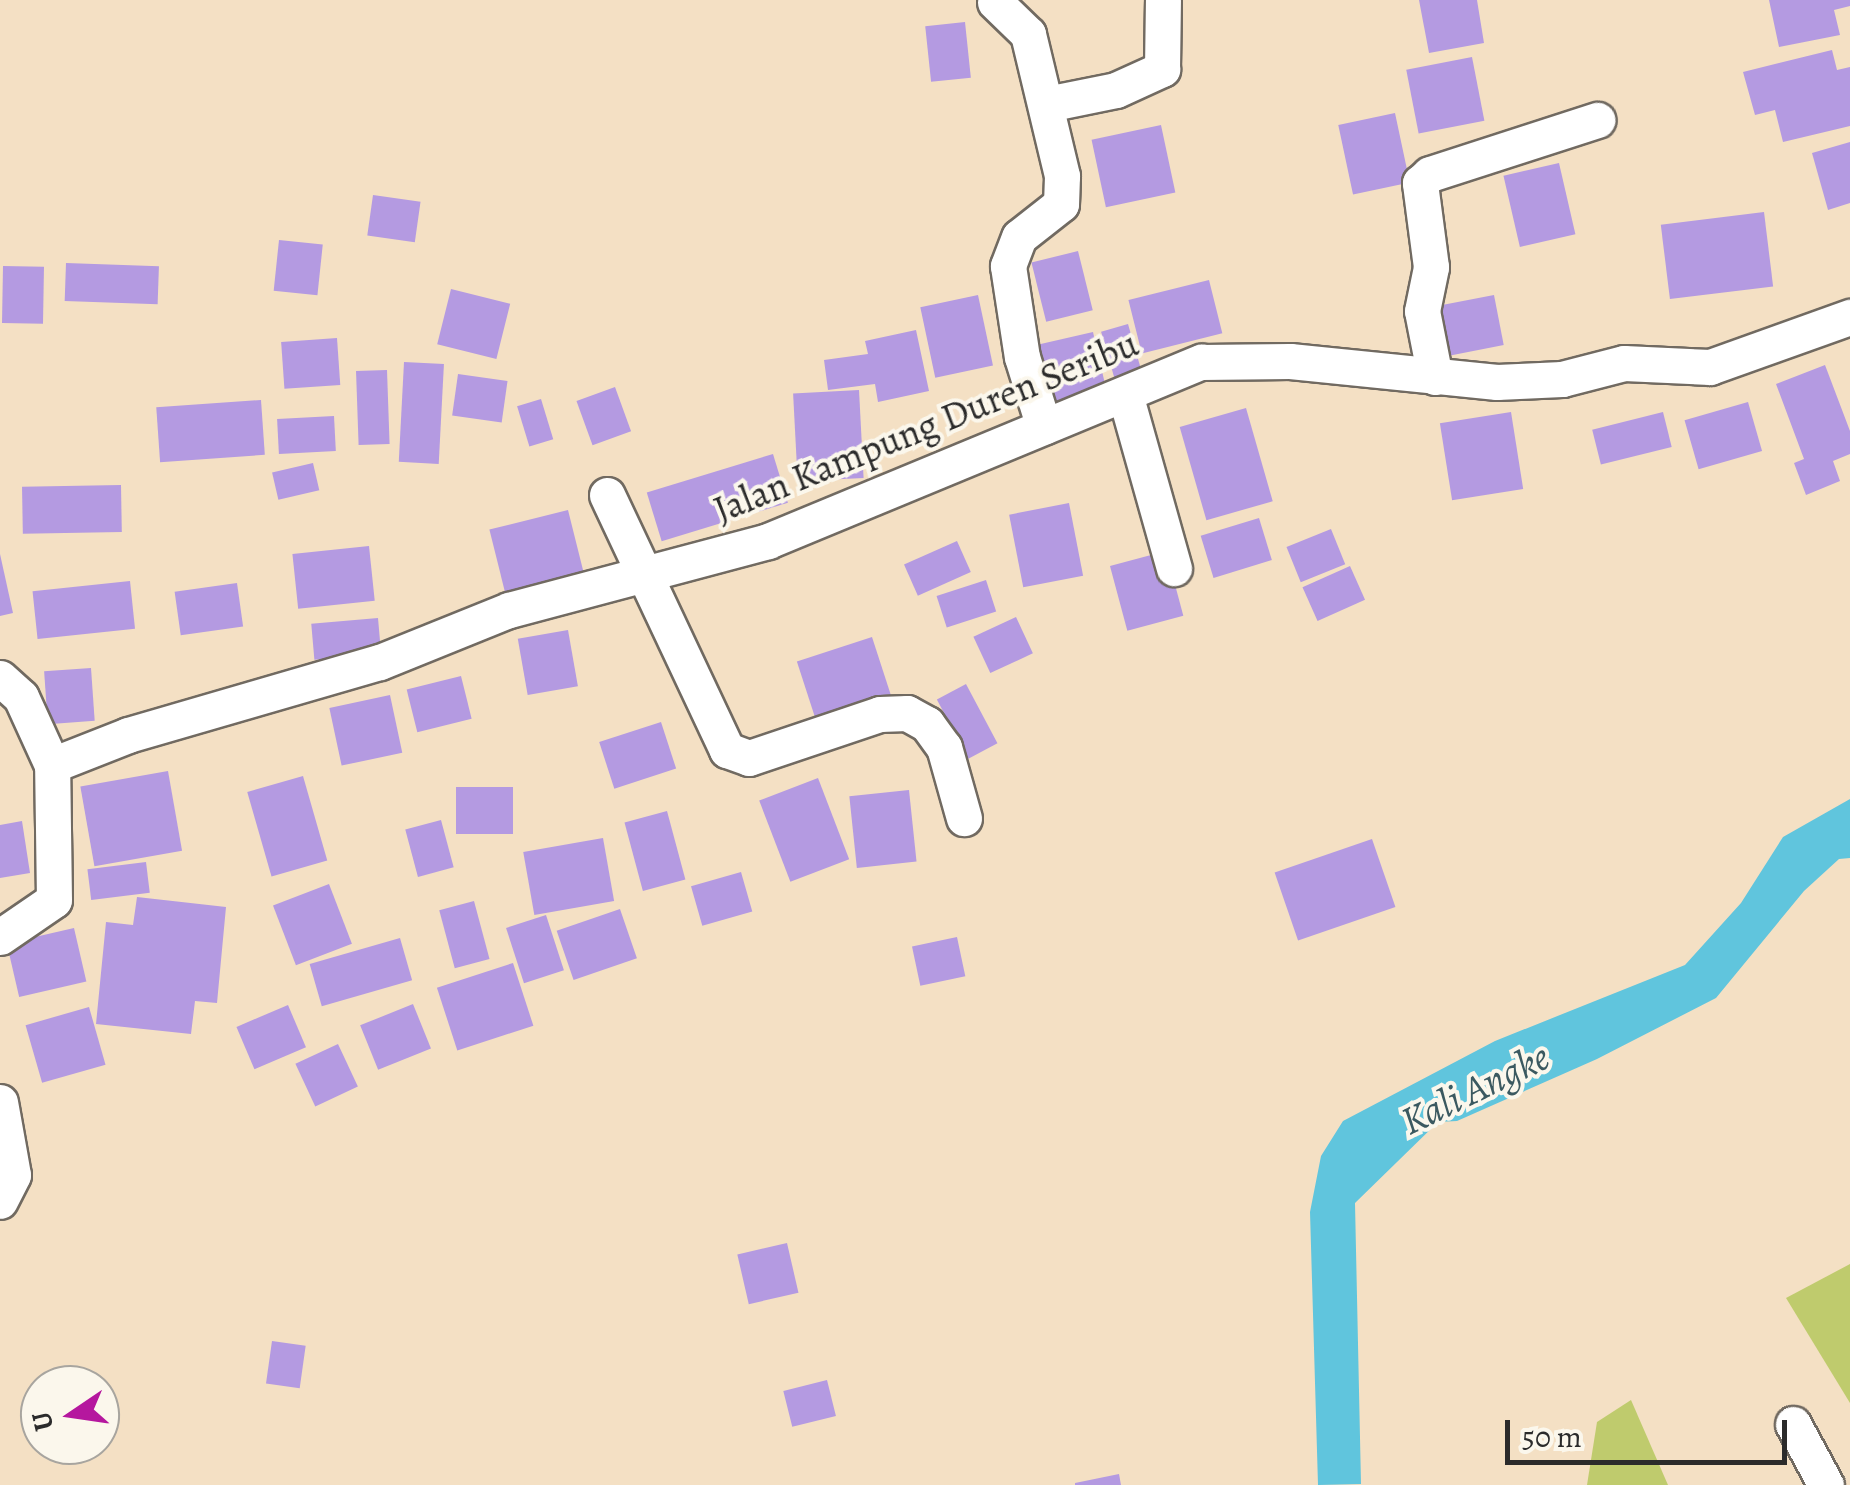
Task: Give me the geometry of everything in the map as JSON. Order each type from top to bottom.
[{"type":"street","points":[[1047,104],[1131,85],[1162,69],[1163,0]]},
{"type":"street","points":[[995,2],[1028,34],[1047,104],[1061,204],[1020,237],[1008,266],[1022,357],[1044,427]]},
{"type":"street","points":[[1435,377],[1422,311],[1431,267],[1420,183],[1430,174],[1597,120]]},
{"type":"street","name":"Jalan Kampung Duren Seribu","points":[[52,765],[128,735],[380,662],[509,610],[768,541],[1201,362],[1290,362],[1435,377],[1562,379],[1624,363],[1710,368],[1850,316]]},
{"type":"street","points":[[1126,394],[1174,568]]},
{"type":"street","points":[[607,495],[720,737],[736,759],[880,714],[907,713],[927,724],[944,746],[964,818]]},
{"type":"street","points":[[0,678],[21,697],[52,765],[54,900],[45,913],[0,937]]},
{"type":"street","points":[[0,1102],[13,1175],[0,1201]]},
{"type":"street","points":[[1794,1424],[1826,1485]]},
{"type":"green space","points":[[1850,1264],[1850,1403],[1786,1298]]},
{"type":"green space","points":[[1631,1400],[1668,1485],[1587,1485],[1597,1422]]},
{"type":"water","name":"Kali Angke","points":[[1850,799],[1850,858],[1839,859],[1804,891],[1716,998],[1597,1059],[1457,1121],[1438,1122],[1355,1203],[1361,1484],[1318,1485],[1310,1212],[1321,1156],[1343,1121],[1495,1041],[1685,965],[1741,903],[1783,837]]},
{"type":"building","points":[[1419,0],[1477,0],[1484,43],[1429,53]]},
{"type":"building","points":[[1769,0],[1850,0],[1850,6],[1834,10],[1840,35],[1779,47]]},
{"type":"building","points":[[965,22],[971,78],[931,82],[925,26]]},
{"type":"building","points":[[1832,50],[1837,70],[1850,67],[1850,126],[1783,142],[1775,110],[1755,115],[1743,72]]},
{"type":"building","points":[[1472,57],[1484,121],[1419,134],[1406,70]]},
{"type":"building","points":[[1395,113],[1410,182],[1353,195],[1338,125]]},
{"type":"building","points":[[1161,125],[1175,192],[1106,207],[1092,140]]},
{"type":"building","points":[[1850,142],[1850,203],[1828,210],[1812,153]]},
{"type":"building","points":[[1559,163],[1575,234],[1520,247],[1503,176]]},
{"type":"building","points":[[373,195],[421,202],[415,242],[367,236]]},
{"type":"building","points":[[1764,212],[1773,286],[1670,299],[1661,225]]},
{"type":"building","points":[[279,240],[323,245],[317,295],[274,291]]},
{"type":"building","points":[[1078,251],[1093,310],[1046,322],[1031,263]]},
{"type":"building","points":[[66,263],[159,266],[158,304],[65,301]]},
{"type":"building","points":[[3,266],[44,267],[43,324],[2,323]]},
{"type":"building","points":[[1209,280],[1222,333],[1142,353],[1128,300]]},
{"type":"building","points":[[451,289],[510,304],[496,359],[437,344]]},
{"type":"building","points":[[978,295],[993,365],[935,378],[920,307]]},
{"type":"building","points":[[1494,295],[1504,345],[1439,358],[1429,308]]},
{"type":"building","points":[[1128,324],[1143,378],[1117,386],[1101,332]]},
{"type":"building","points":[[916,330],[929,391],[878,402],[875,384],[828,390],[824,360],[868,354],[865,341]]},
{"type":"building","points":[[1093,332],[1107,391],[1042,406],[1029,347]]},
{"type":"building","points":[[337,338],[340,385],[284,389],[281,342]]},
{"type":"building","points":[[404,362],[444,364],[439,464],[399,462]]},
{"type":"building","points":[[1825,365],[1850,431],[1850,454],[1833,461],[1840,481],[1806,495],[1794,463],[1804,459],[1776,384]]},
{"type":"building","points":[[387,370],[390,444],[359,445],[356,371]]},
{"type":"building","points":[[458,374],[508,381],[502,423],[452,416]]},
{"type":"building","points":[[615,387],[631,431],[593,445],[576,401]]},
{"type":"building","points":[[859,390],[864,478],[798,481],[793,393]]},
{"type":"building","points":[[541,399],[553,439],[529,446],[517,406]]},
{"type":"building","points":[[261,400],[265,455],[160,462],[156,407]]},
{"type":"building","points":[[1748,402],[1762,451],[1699,469],[1685,420]]},
{"type":"building","points":[[1246,408],[1273,501],[1206,520],[1180,427]]},
{"type":"building","points":[[1511,412],[1523,489],[1452,500],[1440,423]]},
{"type":"building","points":[[1663,412],[1672,447],[1601,465],[1592,430]]},
{"type":"building","points":[[334,416],[336,451],[279,454],[277,419]]},
{"type":"building","points":[[773,454],[788,503],[662,541],[647,493]]},
{"type":"building","points":[[313,463],[319,490],[278,500],[272,472]]},
{"type":"building","points":[[121,485],[122,532],[23,534],[22,487]]},
{"type":"building","points":[[1069,503],[1083,576],[1023,587],[1009,515]]},
{"type":"building","points":[[568,510],[583,572],[505,592],[489,530]]},
{"type":"building","points":[[1259,518],[1272,560],[1214,578],[1201,536]]},
{"type":"building","points":[[1331,529],[1345,564],[1301,582],[1286,547]]},
{"type":"building","points":[[957,541],[971,572],[918,596],[904,565]]},
{"type":"building","points":[[369,546],[375,601],[298,609],[292,554]]},
{"type":"building","points":[[1166,551],[1183,616],[1127,631],[1110,566]]},
{"type":"building","points":[[0,554],[13,613],[0,616]]},
{"type":"building","points":[[1350,566],[1365,600],[1318,621],[1302,587]]},
{"type":"building","points":[[986,580],[996,611],[947,627],[937,596]]},
{"type":"building","points":[[130,581],[135,629],[38,639],[33,591]]},
{"type":"building","points":[[237,583],[243,627],[181,635],[175,592]]},
{"type":"building","points":[[1016,617],[1033,653],[990,673],[973,637]]},
{"type":"building","points":[[378,618],[381,654],[314,660],[311,624]]},
{"type":"building","points":[[568,630],[578,686],[528,695],[518,639]]},
{"type":"building","points":[[872,637],[891,696],[816,720],[797,661]]},
{"type":"building","points":[[91,668],[95,721],[48,724],[44,671]]},
{"type":"building","points":[[461,676],[472,719],[417,732],[407,690]]},
{"type":"building","points":[[966,684],[997,743],[968,759],[937,699]]},
{"type":"building","points":[[390,695],[402,753],[342,766],[329,708]]},
{"type":"building","points":[[661,722],[676,769],[614,789],[599,742]]},
{"type":"building","points":[[168,771],[182,851],[94,866],[80,786]]},
{"type":"building","points":[[303,776],[327,861],[272,877],[247,792]]},
{"type":"building","points":[[818,778],[849,859],[790,882],[759,801]]},
{"type":"building","points":[[456,787],[513,787],[513,834],[456,834]]},
{"type":"building","points":[[909,790],[917,862],[857,868],[849,796]]},
{"type":"building","points":[[667,811],[685,880],[643,891],[624,822]]},
{"type":"building","points":[[441,820],[454,867],[418,877],[405,830]]},
{"type":"building","points":[[22,821],[30,873],[0,878],[0,825]]},
{"type":"building","points":[[603,838],[614,901],[534,915],[523,852]]},
{"type":"building","points":[[1372,839],[1395,907],[1298,941],[1275,873]]},
{"type":"building","points":[[146,862],[150,893],[91,900],[87,869]]},
{"type":"building","points":[[741,872],[752,911],[702,926],[691,886]]},
{"type":"building","points":[[329,884],[352,944],[296,965],[273,906]]},
{"type":"building","points":[[137,897],[226,907],[217,1003],[195,1001],[191,1034],[96,1024],[106,922],[133,925]]},
{"type":"building","points":[[474,901],[490,959],[455,968],[439,910]]},
{"type":"building","points":[[620,909],[637,958],[574,980],[557,931]]},
{"type":"building","points":[[546,915],[564,970],[524,983],[506,928]]},
{"type":"building","points":[[74,928],[86,982],[19,997],[7,944]]},
{"type":"building","points":[[957,937],[965,976],[920,986],[912,947]]},
{"type":"building","points":[[400,938],[412,980],[322,1006],[310,964]]},
{"type":"building","points":[[513,963],[533,1026],[457,1050],[437,988]]},
{"type":"building","points":[[413,1004],[431,1049],[378,1070],[360,1025]]},
{"type":"building","points":[[288,1005],[306,1047],[254,1069],[236,1027]]},
{"type":"building","points":[[89,1007],[106,1065],[42,1083],[26,1025]]},
{"type":"building","points":[[338,1044],[358,1087],[315,1106],[295,1064]]},
{"type":"building","points":[[787,1243],[798,1293],[749,1304],[737,1254]]},
{"type":"building","points":[[272,1341],[306,1346],[300,1388],[266,1384]]},
{"type":"building","points":[[827,1380],[836,1416],[792,1427],[783,1391]]},
{"type":"building","points":[[1119,1474],[1121,1485],[1075,1485],[1075,1483]]}]
